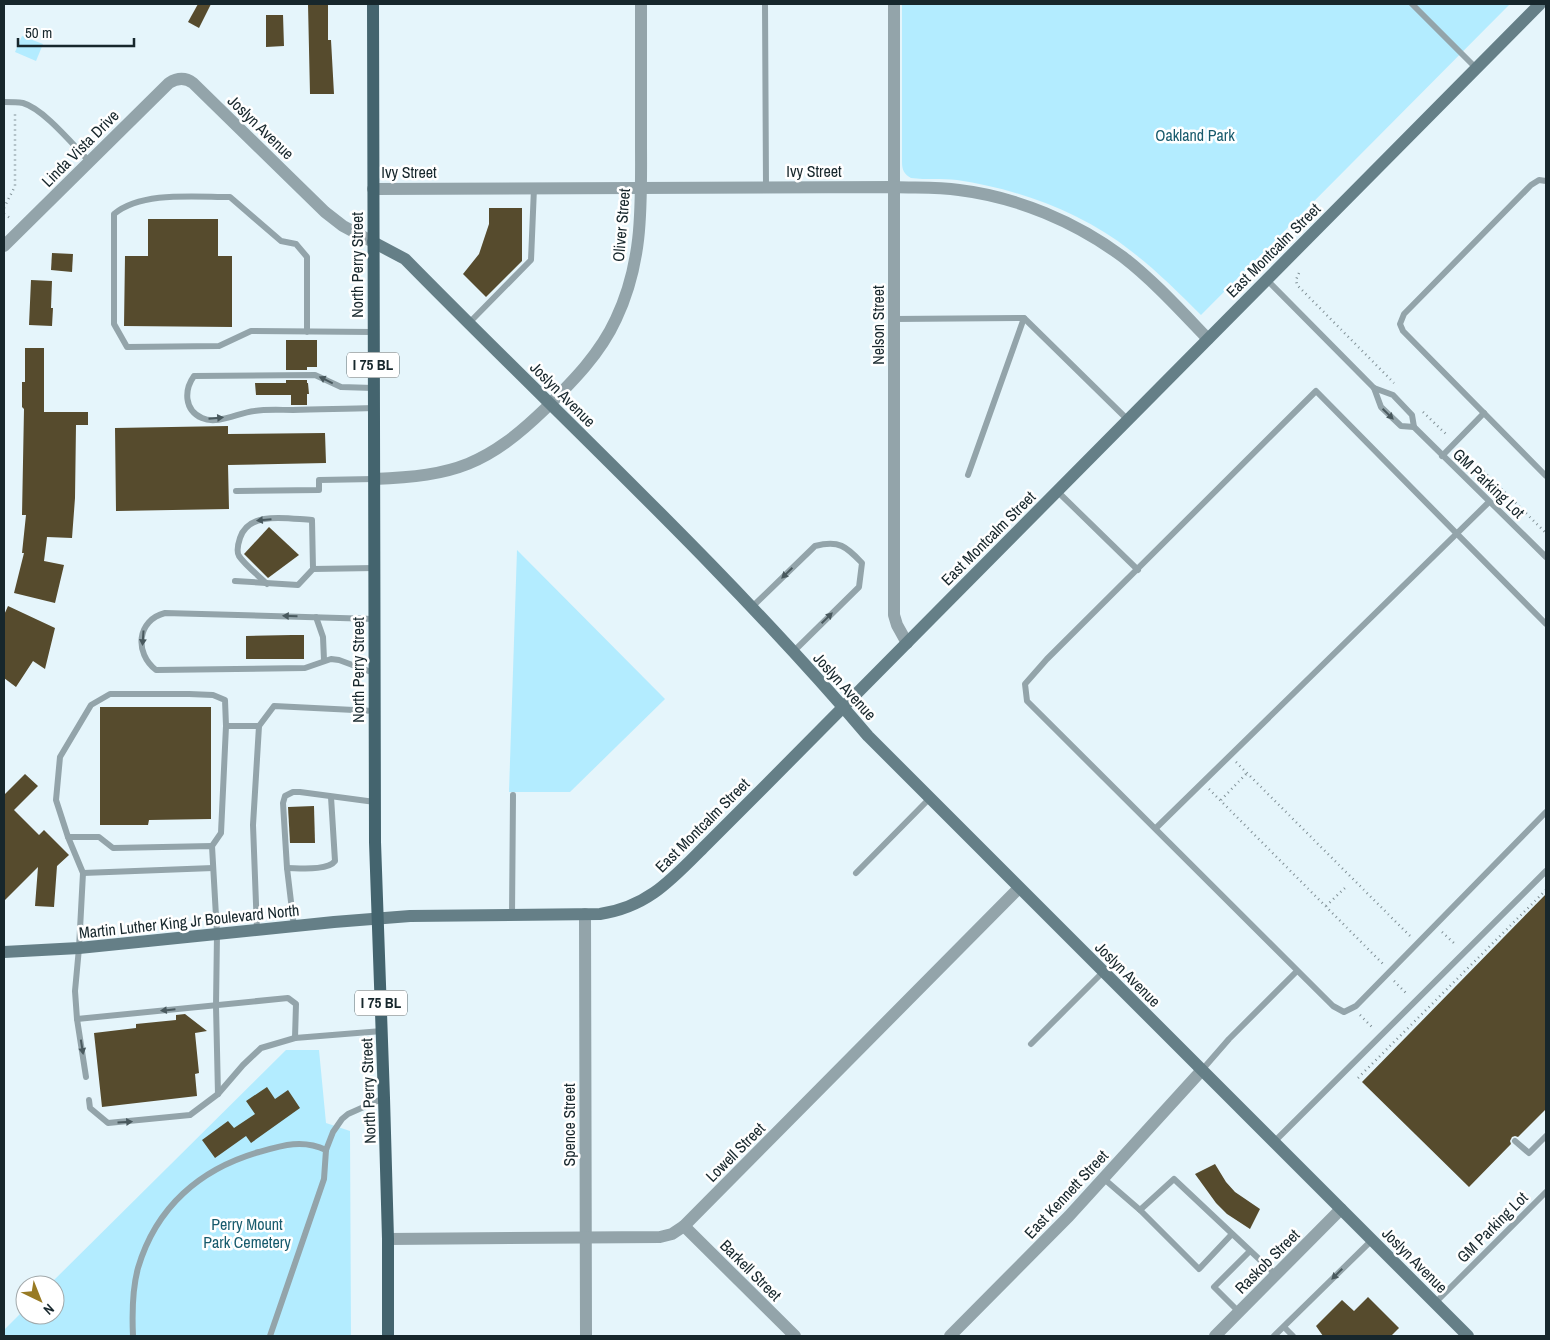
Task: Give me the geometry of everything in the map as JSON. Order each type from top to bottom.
[{"type":"main road","name":"North Perry Street","points":[[372,4],[375,802],[388,1240],[388,1336]]},
{"type":"main road","name":"East Montcalm Street","points":[[378,918],[615,912],[628,908],[660,889],[907,643],[1540,4]]},
{"type":"main road","name":"Joslyn Avenue","points":[[373,242],[405,259],[705,558],[868,736],[1468,1336]]},
{"type":"main road","name":"Martin Luther King Jr Boulevard North","points":[[4,952],[79,948],[378,918]]},
{"type":"street","name":"Oliver Street","points":[[374,479],[430,475],[469,464],[488,455],[507,443],[550,404],[596,354],[608,334],[623,304],[632,277],[638,248],[641,188],[641,4]]},
{"type":"street","name":"Nelson Street","points":[[894,4],[894,615],[907,643]]},
{"type":"street","name":"Linda Vista Drive","points":[[6,240],[90,162],[169,83],[182,78]]},
{"type":"street","name":"Joslyn Avenue","points":[[182,78],[193,83],[325,212],[343,226],[373,242]]},
{"type":"street","name":"Ivy Street","points":[[373,189],[894,187],[950,189],[983,194],[1027,206],[1069,225],[1103,244],[1131,264],[1208,339]]},
{"type":"street","name":"Lowell Street","points":[[388,1240],[660,1237],[672,1234],[684,1226],[1019,888]]},
{"type":"street","name":"Spence Street","points":[[584,914],[586,1336]]},
{"type":"street","name":"East Kennett Street","points":[[950,1336],[1069,1216],[1202,1070]]},
{"type":"street","name":"Raskob Street","points":[[1215,1336],[1341,1209]]},
{"type":"street","name":"Barkell Street","points":[[684,1226],[795,1336]]},
{"type":"lane","points":[[765,4],[766,187]]},
{"type":"lane","points":[[1412,4],[1476,68]]},
{"type":"lane","points":[[4,102],[22,102],[33,107],[43,114],[90,162]]},
{"type":"lane","points":[[1546,181],[1539,180],[1531,185],[1404,314],[1400,324],[1403,331],[1546,476]]},
{"type":"lane","points":[[468,323],[532,260],[534,188]]},
{"type":"lane","points":[[307,332],[307,257],[296,244],[281,241],[230,197],[149,198],[122,207],[114,214],[114,324],[127,347],[219,346],[251,331],[307,332],[373,332]]},
{"type":"lane","name":"GM Parking Lot","points":[[1266,280],[1374,388],[1393,396],[1412,415],[1414,428],[1546,558]]},
{"type":"lane","points":[[968,475],[1024,318]]},
{"type":"lane","points":[[894,319],[1024,318],[1128,420]]},
{"type":"lane","points":[[373,388],[340,387],[315,375],[308,374],[194,376],[190,382],[187,394],[188,404],[195,414],[203,419],[216,420],[254,411],[373,408]]},
{"type":"lane","name":"GM Parking Lot","points":[[1374,388],[1381,407],[1400,426],[1414,428]]},
{"type":"lane","points":[[1546,624],[1316,391],[1047,659],[1025,684],[1027,701],[1156,828],[1297,972],[1333,1006],[1344,1012],[1356,1006],[1546,812]]},
{"type":"lane","points":[[1442,456],[1484,413]]},
{"type":"lane","points":[[236,491],[319,490],[319,480],[374,479]]},
{"type":"lane","points":[[1057,491],[1138,570]]},
{"type":"lane","points":[[1156,828],[1489,502]]},
{"type":"lane","points":[[235,581],[267,584],[298,585],[313,569],[312,520],[259,519],[250,523],[242,532],[237,547],[239,556],[267,584]]},
{"type":"lane","points":[[751,608],[815,546],[829,542],[846,547],[862,563],[859,587],[793,652]]},
{"type":"lane","points":[[313,569],[374,568]]},
{"type":"lane","points":[[374,619],[165,613],[155,615],[147,623],[142,633],[143,655],[148,664],[156,670],[305,668],[331,659],[374,673]]},
{"type":"lane","points":[[316,617],[323,637],[324,660]]},
{"type":"lane","points":[[86,1077],[75,991],[83,873],[68,837],[56,800],[60,757],[91,705],[110,694],[213,695],[225,700],[226,726],[221,833],[212,846],[217,934],[218,1094]]},
{"type":"lane","points":[[257,930],[252,825],[259,726],[274,706],[374,711]]},
{"type":"lane","points":[[226,726],[259,726]]},
{"type":"lane","points":[[294,927],[287,868],[283,803],[285,796],[293,792],[300,792],[375,802]]},
{"type":"lane","points":[[512,915],[513,795]]},
{"type":"lane","points":[[287,868],[325,867],[332,865],[335,860],[331,796]]},
{"type":"lane","points":[[856,873],[930,798]]},
{"type":"lane","points":[[68,837],[99,838],[113,848],[212,846]]},
{"type":"lane","points":[[83,873],[213,868]]},
{"type":"lane","points":[[1274,1142],[1546,871]]},
{"type":"lane","points":[[1031,1044],[1103,972]]},
{"type":"lane","points":[[1202,1070],[1229,1039],[1297,972]]},
{"type":"lane","points":[[77,1018],[288,998],[296,1004],[295,1038]]},
{"type":"lane","points":[[89,1100],[90,1108],[108,1123],[190,1115],[218,1094],[260,1048],[295,1038],[382,1031]]},
{"type":"lane","points":[[270,1336],[324,1179],[326,1150],[333,1132],[348,1114],[384,1098]]},
{"type":"lane","points":[[1515,1141],[1529,1153],[1546,1136]]},
{"type":"lane","points":[[133,1336],[134,1288],[138,1268],[162,1218],[188,1188],[216,1168],[282,1145],[306,1143],[326,1150]]},
{"type":"lane","points":[[1102,1178],[1140,1210],[1199,1269],[1232,1234]]},
{"type":"lane","points":[[1140,1210],[1174,1179],[1276,1275]]},
{"type":"lane","name":"GM Parking Lot","points":[[1435,1303],[1546,1192]]},
{"type":"lane","points":[[1274,1336],[1372,1240]]},
{"type":"lane","points":[[1239,1312],[1214,1287],[1250,1251]]},
{"type":"lane","points":[[1284,1327],[1293,1336]]},
{"type":"path","points":[[4,208],[15,186],[14,114],[23,115]]},
{"type":"path","points":[[4,214],[10,218]]},
{"type":"path","points":[[1230,756],[1417,944]]},
{"type":"path","points":[[1221,800],[1247,773]]},
{"type":"path","points":[[1203,782],[1384,964],[1394,981],[1409,996]]},
{"type":"path","points":[[1326,906],[1346,886]]},
{"type":"path","points":[[1358,1078],[1546,890]]},
{"type":"path","points":[[1443,932],[1458,948]]},
{"type":"green space","name":"Oakland Park","points":[[902,4],[1510,4],[1201,315],[1176,290],[1131,251],[1112,237],[1070,214],[1048,204],[1003,189],[957,180],[917,179],[911,178],[905,173],[902,162]]},
{"type":"green space","points":[[22,36],[43,44],[36,61],[15,52]]},
{"type":"green space","points":[[517,550],[665,699],[570,792],[509,792]]},
{"type":"green space","name":"Perry Mount Park Cemetery","points":[[286,1050],[319,1050],[326,1123],[350,1131],[351,1336],[4,1336],[4,1330],[15,1319],[15,1325],[65,1325],[65,1275],[59,1275]]},
{"type":"building","points":[[198,4],[211,4],[199,28],[188,22]]},
{"type":"building","points":[[308,4],[328,4],[328,40],[331,40],[334,94],[310,94]]},
{"type":"building","points":[[266,15],[283,15],[284,46],[266,47]]},
{"type":"building","points":[[489,208],[522,208],[522,261],[486,297],[463,274],[479,254],[489,224]]},
{"type":"building","points":[[148,219],[218,219],[218,256],[232,256],[232,327],[124,326],[125,256],[148,256]]},
{"type":"building","points":[[52,253],[73,254],[72,272],[51,270]]},
{"type":"building","points":[[31,280],[52,281],[52,326],[29,325]]},
{"type":"building","points":[[286,340],[317,340],[317,367],[307,367],[307,370],[286,370]]},
{"type":"building","points":[[25,348],[44,348],[44,412],[88,412],[88,425],[76,425],[75,498],[72,538],[47,537],[44,561],[64,565],[55,603],[14,593],[24,553],[22,553],[26,515],[22,515],[24,409],[22,407],[22,382],[25,382]]},
{"type":"building","points":[[286,380],[307,380],[309,394],[307,394],[307,405],[291,405],[291,395],[256,395],[255,383],[286,383]]},
{"type":"building","points":[[228,426],[228,434],[325,433],[326,463],[228,465],[229,509],[116,511],[115,428]]},
{"type":"building","points":[[269,527],[299,555],[268,578],[244,554]]},
{"type":"building","points":[[8,606],[55,628],[45,669],[33,661],[16,687],[4,678],[4,615]]},
{"type":"building","points":[[304,635],[304,659],[246,659],[246,636]]},
{"type":"building","points":[[100,707],[211,707],[211,819],[149,820],[148,825],[100,825]]},
{"type":"building","points":[[25,774],[38,786],[14,810],[39,835],[44,830],[69,855],[57,866],[54,907],[35,906],[38,867],[4,901],[4,795]]},
{"type":"building","points":[[314,806],[315,843],[290,843],[288,807]]},
{"type":"building","points":[[1546,894],[1546,1109],[1518,1137],[1512,1137],[1511,1144],[1469,1187],[1362,1082]]},
{"type":"building","points":[[185,1014],[207,1031],[195,1033],[199,1073],[195,1074],[197,1096],[102,1107],[94,1033],[136,1028],[136,1024],[176,1020],[176,1015]]},
{"type":"building","points":[[267,1087],[275,1099],[288,1090],[300,1108],[251,1143],[246,1136],[215,1158],[202,1140],[228,1121],[234,1128],[255,1114],[246,1101]]},
{"type":"building","points":[[1215,1164],[1226,1182],[1235,1192],[1260,1209],[1250,1229],[1227,1214],[1216,1203],[1195,1174]]},
{"type":"building","points":[[1368,1297],[1399,1328],[1391,1336],[1323,1336],[1316,1326],[1342,1300],[1354,1311]]}]
